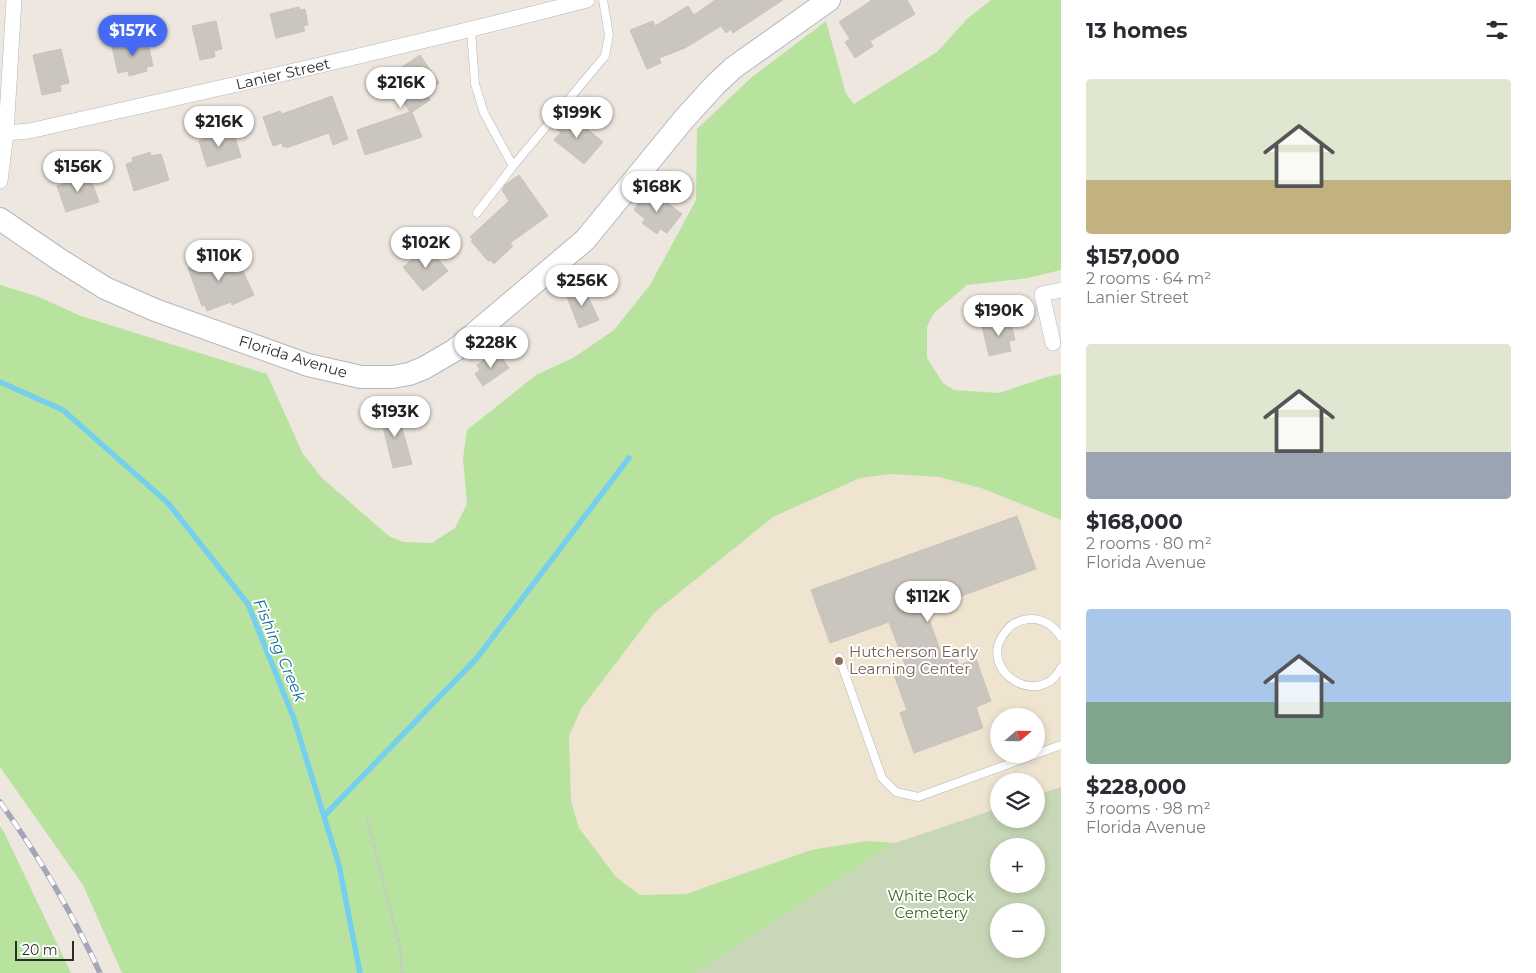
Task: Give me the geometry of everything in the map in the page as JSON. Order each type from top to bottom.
[{"type":"main road","name":"Florida Avenue","points":[[0,219],[105,288],[155,310],[308,364],[361,377],[392,377],[409,374],[455,350],[585,240],[715,85],[733,68],[829,0]]},
{"type":"street","points":[[0,181],[6,133],[14,0]]},
{"type":"street","name":"Lanier Street","points":[[6,133],[29,131],[470,30],[587,0]]},
{"type":"street","points":[[1053,344],[1042,294],[1061,290]]},
{"type":"lane","points":[[477,212],[605,56],[609,34],[603,0]]},
{"type":"lane","points":[[470,30],[475,84],[484,113],[513,166]]},
{"type":"lane","points":[[1061,637],[1049,624],[1039,620],[1028,619],[1018,621],[1009,627],[1001,636],[998,647],[998,659],[1002,670],[1010,679],[1020,684],[1031,687],[1042,685],[1052,679],[1061,668]]},
{"type":"lane","points":[[839,657],[882,778],[896,792],[918,797],[1061,745]]},
{"type":"lane","points":[[1052,679],[1061,681]]},
{"type":"path","points":[[367,819],[400,947],[402,973]]},
{"type":"shaded area","name":"Hutcherson Early Learning Center","points":[[891,474],[939,477],[981,488],[1061,520],[1061,787],[1045,792],[1045,773],[990,773],[990,811],[895,843],[866,841],[811,850],[686,894],[640,895],[616,877],[579,828],[571,801],[569,736],[581,709],[654,613],[773,517],[860,478]]},
{"type":"green space","points":[[991,0],[1061,0],[1061,270],[1028,278],[967,285],[934,313],[927,327],[927,358],[943,383],[954,390],[999,393],[1061,374],[1061,520],[981,488],[939,477],[891,474],[860,478],[773,517],[654,613],[581,709],[569,736],[571,801],[579,828],[616,877],[640,895],[686,894],[811,850],[866,841],[895,843],[695,973],[122,973],[83,885],[0,767],[0,285],[39,297],[81,316],[267,374],[303,454],[322,478],[389,536],[403,542],[432,543],[455,528],[467,504],[463,459],[467,430],[536,375],[573,358],[614,330],[650,285],[696,200],[697,129],[752,77],[826,21],[846,94],[854,104],[937,52],[968,18]]},
{"type":"green space","name":"White Rock Cemetery","points":[[1061,787],[1061,973],[695,973],[895,843],[990,811],[990,828],[1045,828],[1045,792]]},
{"type":"green space","points":[[0,826],[4,832],[71,973],[0,973]]},
{"type":"building","points":[[715,0],[783,0],[733,33],[731,29],[726,33],[721,26],[685,48],[659,58],[661,63],[647,69],[630,30],[653,21],[655,26],[688,6],[694,15]]},
{"type":"building","points":[[872,0],[907,0],[915,14],[870,41],[873,46],[855,58],[845,42],[850,39],[839,22]]},
{"type":"building","points":[[299,7],[300,10],[305,9],[308,25],[303,26],[305,31],[276,38],[270,14]]},
{"type":"building","points":[[216,21],[222,49],[214,51],[215,57],[200,60],[192,26]]},
{"type":"building","points":[[147,39],[153,66],[146,67],[147,71],[129,76],[128,71],[118,73],[112,47]]},
{"type":"building","points":[[61,49],[69,83],[60,85],[61,91],[42,95],[33,55]]},
{"type":"building","points":[[420,55],[439,83],[425,92],[430,100],[412,112],[422,137],[365,155],[357,130],[410,112],[391,84],[400,76],[396,71]]},
{"type":"building","points":[[332,96],[348,139],[333,145],[329,133],[286,148],[286,146],[283,147],[282,143],[273,146],[263,117],[280,111],[282,114]]},
{"type":"building","points":[[569,114],[603,142],[584,164],[554,140],[561,132],[556,129]]},
{"type":"building","points":[[222,129],[223,133],[233,131],[241,157],[207,167],[199,141],[205,139],[204,135]]},
{"type":"building","points":[[150,152],[151,156],[161,154],[169,180],[134,191],[126,164],[133,162],[132,158]]},
{"type":"building","points":[[80,174],[82,178],[90,176],[99,202],[66,212],[57,186],[64,184],[62,180]]},
{"type":"building","points":[[519,175],[548,216],[510,243],[513,246],[494,264],[490,260],[488,261],[471,241],[473,240],[470,237],[509,201],[502,190],[506,184]]},
{"type":"building","points":[[649,189],[682,214],[667,233],[660,229],[657,234],[642,223],[645,219],[634,210]]},
{"type":"building","points":[[428,247],[448,271],[423,291],[403,267]]},
{"type":"building","points":[[207,255],[212,267],[236,256],[254,295],[232,305],[231,302],[207,311],[205,305],[202,306],[188,268],[191,267],[189,261]]},
{"type":"building","points":[[583,286],[599,320],[579,328],[566,294]]},
{"type":"building","points":[[1010,320],[1015,340],[1009,341],[1011,351],[989,356],[982,326]]},
{"type":"building","points":[[492,354],[495,359],[500,355],[509,368],[483,386],[475,374],[480,370],[477,365]]},
{"type":"building","points":[[396,406],[412,464],[393,468],[379,410]]},
{"type":"building","points":[[1017,516],[1036,569],[925,609],[942,655],[954,651],[959,665],[976,659],[991,701],[976,707],[983,728],[914,753],[900,713],[907,710],[893,672],[906,667],[889,622],[830,643],[811,590]]},
{"type":"waterway","name":"Fishing Creek","points":[[0,382],[63,410],[168,503],[248,604],[294,719],[339,865],[360,973]]},
{"type":"waterway","points":[[324,816],[477,658],[629,458]]},
{"type":"railway","points":[[0,802],[54,885],[100,973]]},
{"type":"place","name":"Hutcherson Early Learning Center","points":[[839,661]]}]
